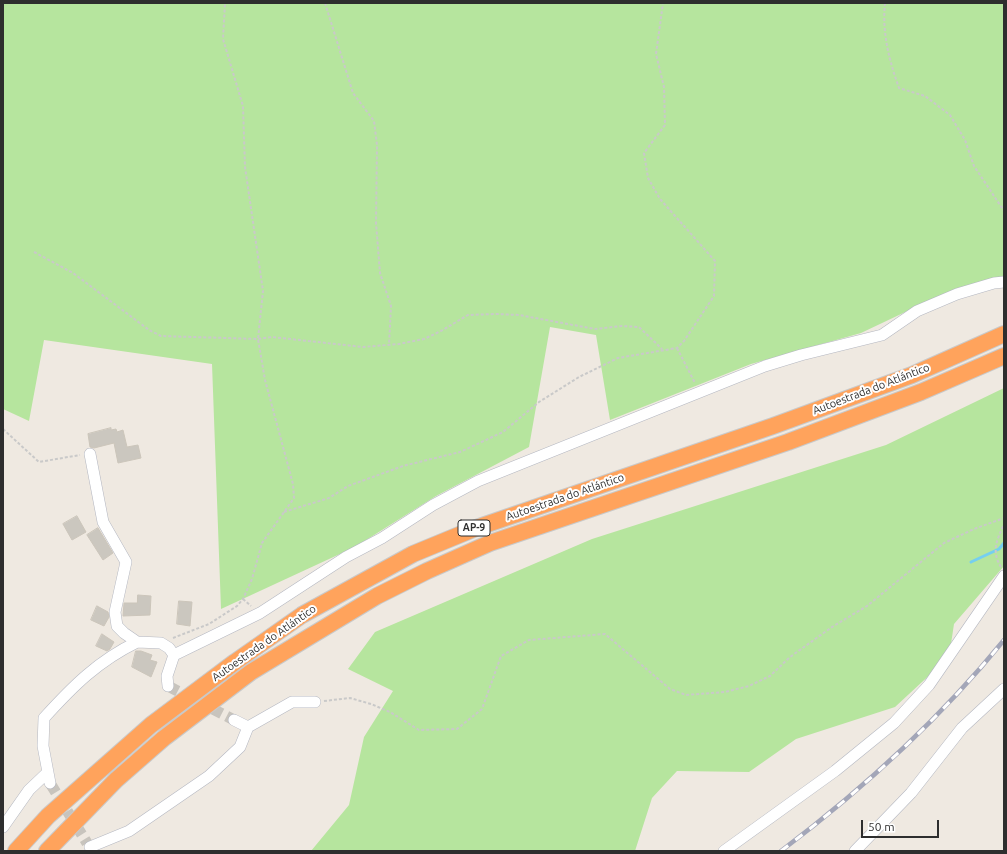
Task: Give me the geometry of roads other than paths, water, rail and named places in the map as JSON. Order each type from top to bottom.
[{"type":"highway","name":"Autoestrada do Atlántico","points":[[16,851],[48,816],[151,725],[235,662],[302,615],[407,558],[476,528],[773,426],[912,375],[1004,334]]},
{"type":"highway","name":"Autoestrada do Atlántico","points":[[47,851],[116,780],[164,738],[251,672],[377,596],[427,571],[490,543],[796,439],[922,392],[1004,356]]},
{"type":"street","points":[[168,686],[167,676],[174,655],[260,613],[346,557],[382,538],[433,505],[478,481],[765,366],[801,355],[882,335],[917,312],[957,294],[994,283],[1004,282]]},
{"type":"street","points":[[90,454],[103,522],[126,562],[116,612],[117,626],[137,642]]},
{"type":"street","points":[[724,851],[829,775],[894,723],[929,685],[1004,576]]},
{"type":"street","points":[[3,827],[29,790],[49,777],[43,746],[44,718],[82,677],[121,650],[137,642],[161,643],[169,648],[174,655]]},
{"type":"street","points":[[855,851],[911,793],[962,728],[1004,689]]},
{"type":"street","points":[[88,847],[129,831],[209,776],[240,748],[248,726],[292,702],[315,702]]},
{"type":"street","points":[[234,720],[248,726]]},
{"type":"waterway","points":[[971,562],[999,549],[1004,543]]},
{"type":"tunnel","points":[[168,686],[234,720]]},
{"type":"tunnel","points":[[50,783],[87,843]]},
{"type":"railway","points":[[781,851],[841,803],[899,752],[953,698],[1004,640]]}]
